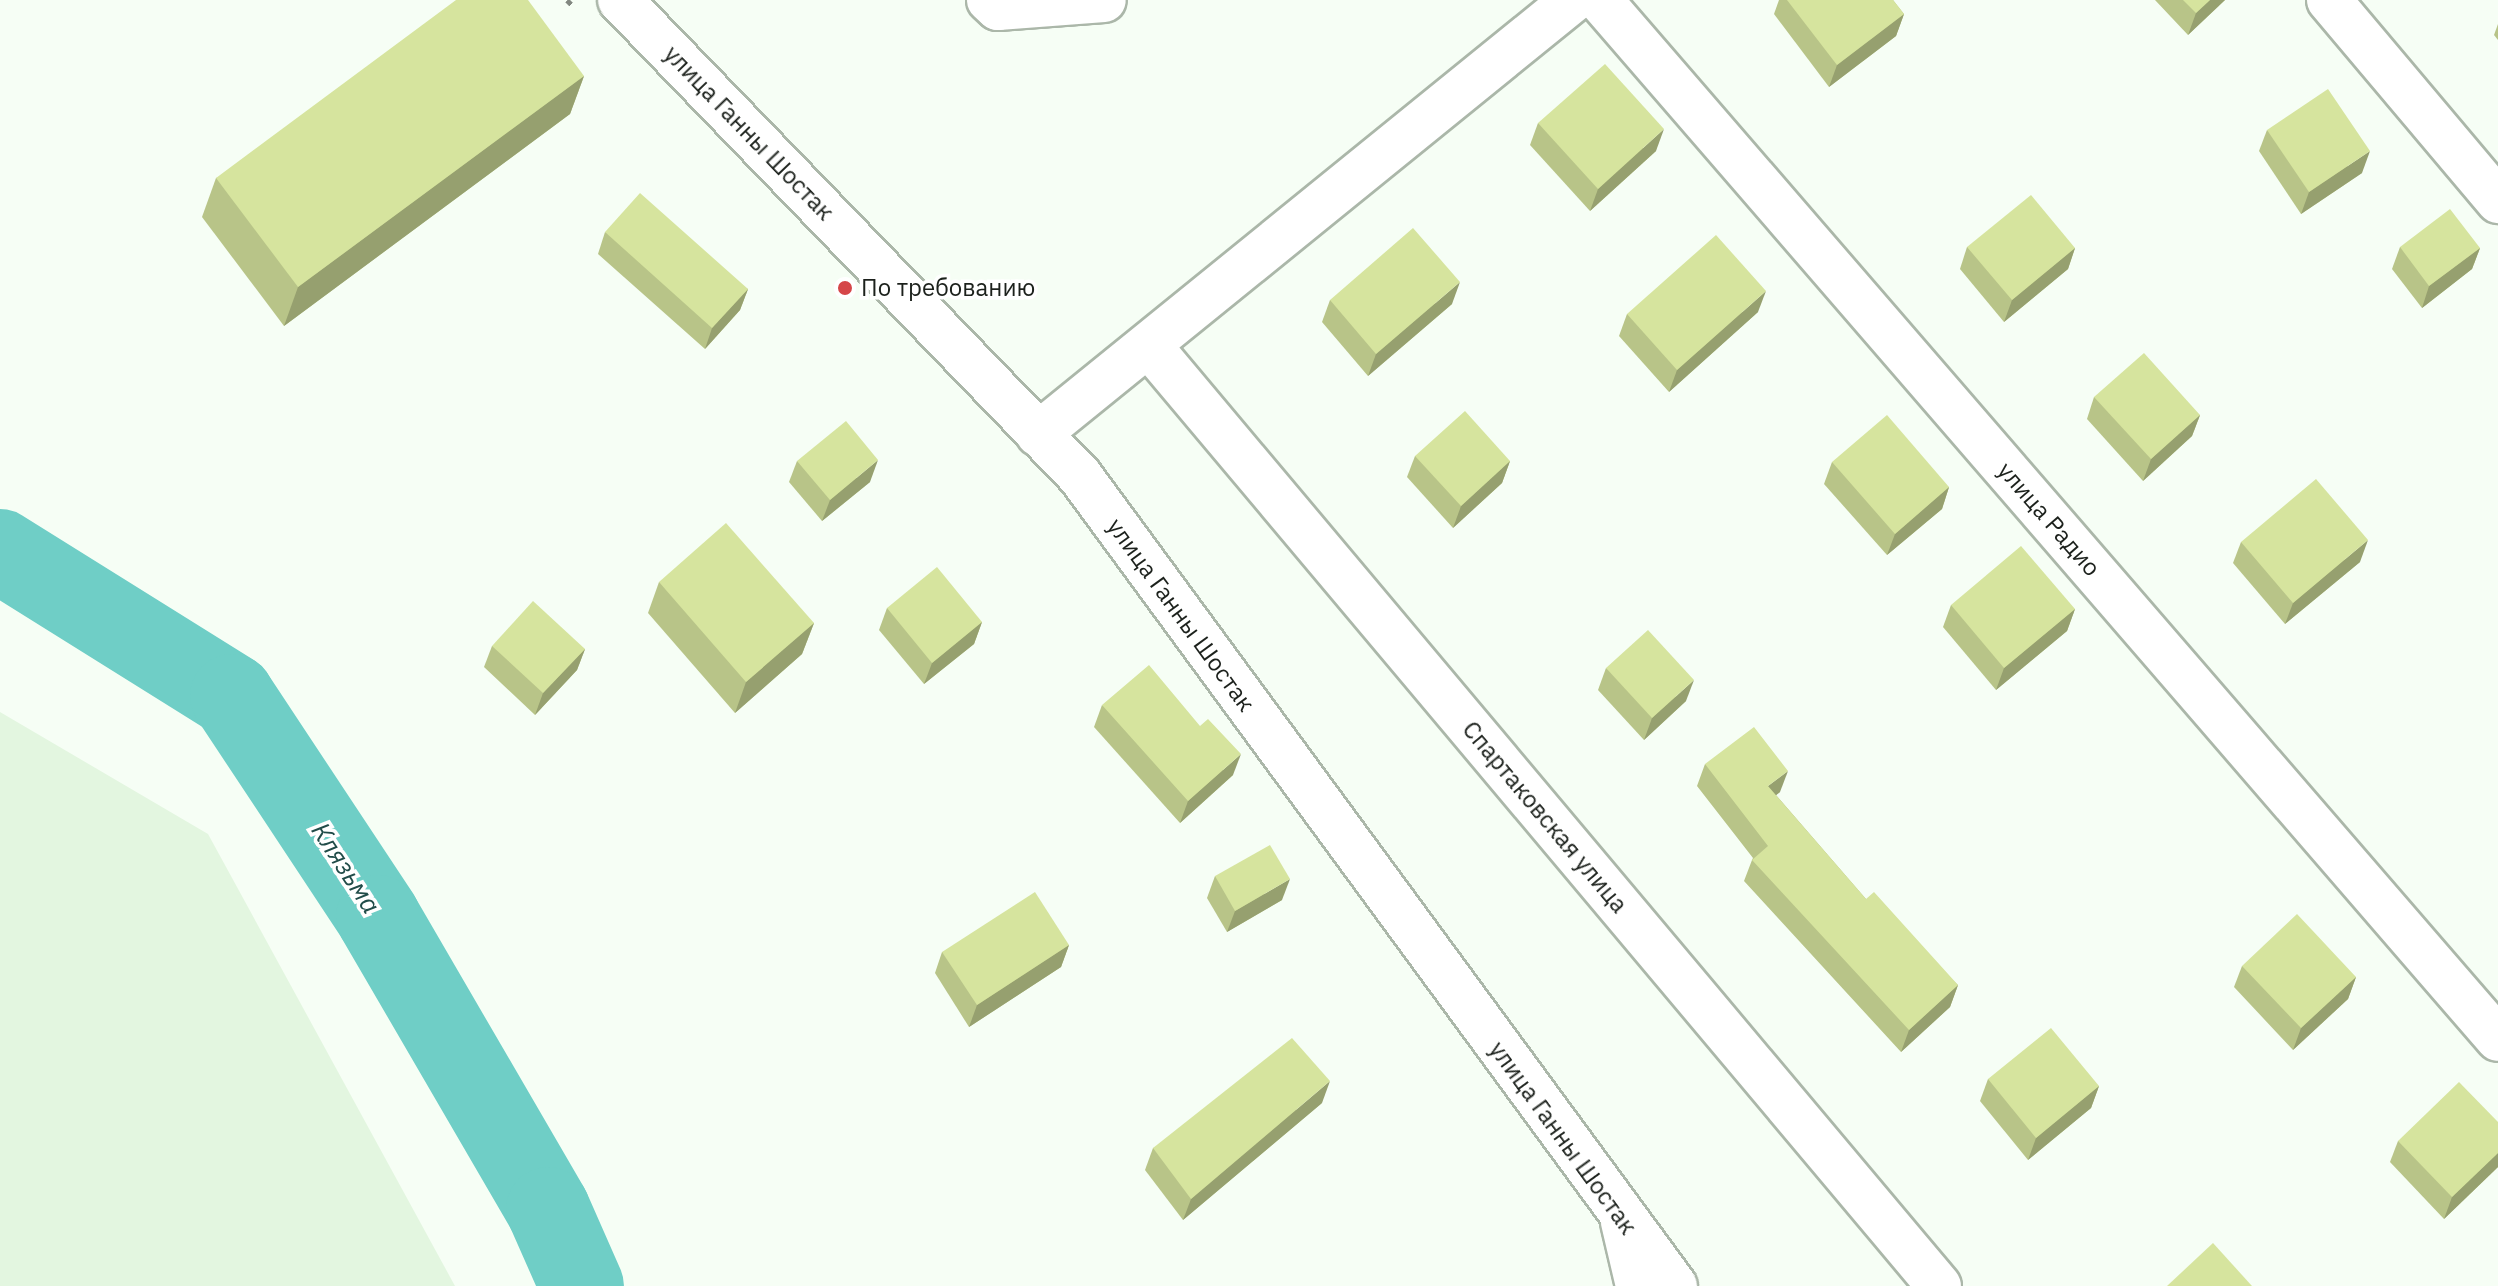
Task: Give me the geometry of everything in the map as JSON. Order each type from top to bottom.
[{"type":"street","name":"улица Ганны Шостак","points":[[620,0],[1080,476],[1623,1222],[1675,1286]]},
{"type":"street","points":[[989,0],[998,8],[1104,0]]},
{"type":"street","points":[[1038,434],[1151,348],[1573,0]]},
{"type":"street","name":"улица Радио","points":[[1600,0],[2498,1039]]},
{"type":"street","points":[[2329,0],[2498,201]]},
{"type":"street","name":"Спартаковская улица","points":[[1151,348],[1939,1286]]},
{"type":"street","points":[[1623,1222],[1638,1286]]},
{"type":"shaded area","points":[[0,712],[208,834],[455,1286],[0,1286]]},
{"type":"building","points":[[456,0],[528,0],[584,76],[298,287],[216,178]]},
{"type":"building","points":[[1787,0],[1893,0],[1904,14],[1837,65]]},
{"type":"building","points":[[2183,0],[2210,0],[2196,13]]},
{"type":"building","points":[[1605,64],[1664,129],[1598,189],[1538,123]]},
{"type":"building","points":[[2328,89],[2370,151],[2309,192],[2267,130]]},
{"type":"building","points":[[640,193],[748,289],[712,328],[605,232]]},
{"type":"building","points":[[2031,195],[2075,248],[2012,300],[1967,247]]},
{"type":"building","points":[[2450,209],[2480,248],[2429,286],[2400,247]]},
{"type":"building","points":[[1413,228],[1460,282],[1376,354],[1330,300]]},
{"type":"building","points":[[1716,235],[1766,291],[1677,370],[1627,314]]},
{"type":"building","points":[[2144,353],[2200,415],[2151,459],[2094,397]]},
{"type":"building","points":[[1465,411],[1510,461],[1461,506],[1415,456]]},
{"type":"building","points":[[1887,415],[1949,487],[1895,534],[1832,462]]},
{"type":"building","points":[[846,421],[878,460],[830,500],[797,461]]},
{"type":"building","points":[[2316,479],[2368,540],[2293,603],[2241,542]]},
{"type":"building","points":[[726,523],[814,623],[746,682],[659,582]]},
{"type":"building","points":[[2021,546],[2075,609],[2004,668],[1951,605]]},
{"type":"building","points":[[937,567],[982,622],[932,663],[887,608]]},
{"type":"building","points":[[533,601],[585,649],[543,693],[492,646]]},
{"type":"building","points":[[1648,630],[1694,680],[1652,718],[1606,668]]},
{"type":"building","points":[[1149,665],[1200,726],[1208,719],[1241,754],[1188,801],[1102,705]]},
{"type":"building","points":[[1754,727],[1788,771],[1768,786],[1866,899],[1874,892],[1958,985],[1909,1030],[1752,860],[1768,846],[1705,764]]},
{"type":"building","points":[[1270,845],[1290,879],[1235,911],[1215,876]]},
{"type":"building","points":[[1035,892],[1069,945],[977,1005],[942,952]]},
{"type":"building","points":[[2297,914],[2356,977],[2301,1028],[2242,966]]},
{"type":"building","points":[[2051,1028],[2099,1086],[2036,1138],[1988,1079]]},
{"type":"building","points":[[1292,1038],[1330,1081],[1191,1199],[1153,1148]]},
{"type":"building","points":[[2459,1082],[2498,1122],[2498,1153],[2452,1197],[2398,1141]]},
{"type":"building","points":[[2213,1243],[2252,1286],[2167,1286]]},
{"type":"waterway","name":"Клязьма","points":[[0,551],[232,696],[378,917],[548,1209],[582,1286]]},
{"type":"place","name":"По требованию","points":[[845,288]]}]
